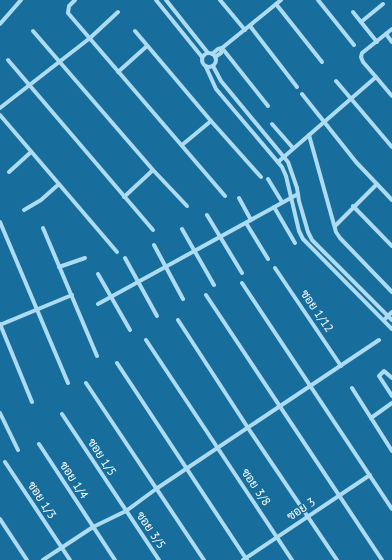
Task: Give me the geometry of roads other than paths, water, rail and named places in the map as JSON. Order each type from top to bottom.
[{"type":"street","points":[[0,24],[21,0]]},
{"type":"street","points":[[75,0],[69,6],[68,13],[225,196]]},
{"type":"street","points":[[156,0],[202,57],[201,62],[206,67],[216,89],[282,167],[286,176],[299,231],[303,239],[392,329]]},
{"type":"street","points":[[166,0],[212,55],[216,62],[213,66]]},
{"type":"street","points":[[222,0],[245,30]]},
{"type":"street","points":[[202,57],[212,55],[218,49],[222,48],[282,0]]},
{"type":"street","points":[[318,0],[354,45]]},
{"type":"street","points":[[276,4],[322,62]]},
{"type":"street","points":[[361,22],[383,4]]},
{"type":"street","points":[[0,108],[90,38],[118,12]]},
{"type":"street","points":[[353,12],[377,42]]},
{"type":"street","points":[[179,28],[185,23]]},
{"type":"street","points":[[250,26],[297,87]]},
{"type":"street","points":[[392,29],[362,53],[361,57],[363,62],[392,96]]},
{"type":"street","points":[[33,31],[153,170],[187,206]]},
{"type":"street","points":[[135,32],[261,177]]},
{"type":"street","points":[[386,34],[392,42]]},
{"type":"street","points":[[118,72],[147,46]]},
{"type":"street","points":[[222,48],[268,106]]},
{"type":"street","points":[[8,60],[153,230]]},
{"type":"street","points":[[206,67],[213,66]]},
{"type":"street","points":[[213,66],[221,81],[288,162],[297,188],[306,227],[312,240],[392,320]]},
{"type":"street","points":[[278,162],[376,77]]},
{"type":"street","points":[[336,81],[392,147]]},
{"type":"street","points":[[302,94],[356,162],[392,200]]},
{"type":"street","points":[[0,115],[117,252]]},
{"type":"street","points":[[182,145],[211,121]]},
{"type":"street","points":[[272,124],[293,148]]},
{"type":"street","points":[[309,135],[336,232],[392,292]]},
{"type":"street","points":[[9,172],[31,152]]},
{"type":"street","points":[[124,197],[153,170]]},
{"type":"street","points":[[268,179],[282,202]]},
{"type":"street","points":[[24,210],[42,200],[59,184]]},
{"type":"street","points":[[335,226],[353,206],[377,184]]},
{"type":"street","points":[[98,304],[298,194]]},
{"type":"street","points":[[239,198],[251,220]]},
{"type":"street","points":[[353,206],[392,246]]},
{"type":"street","points":[[274,207],[295,243]]},
{"type":"street","points":[[208,215],[242,273]]},
{"type":"street","points":[[0,222],[68,383]]},
{"type":"street","points":[[246,223],[268,259]]},
{"type":"street","points":[[43,228],[97,356]]},
{"type":"street","points":[[182,229],[214,285]]},
{"type":"street","points":[[154,245],[183,300]]},
{"type":"street","points":[[59,267],[85,258]]},
{"type":"street","points":[[125,258],[157,316]]},
{"type":"street","name":"ซอย 1/12","points":[[275,268],[341,366]]},
{"type":"street","points":[[98,274],[130,330]]},
{"type":"street","points":[[242,283],[392,509]]},
{"type":"street","points":[[32,402],[0,325],[72,295]]},
{"type":"street","points":[[206,295],[382,560]]},
{"type":"street","points":[[384,320],[392,312]]},
{"type":"street","points":[[178,320],[248,428],[337,560]]},
{"type":"street","name":"ซอย 3/8","points":[[146,340],[292,560]]},
{"type":"street","points":[[43,560],[93,527],[126,511],[156,489],[280,408],[379,340]]},
{"type":"street","points":[[117,363],[188,468],[246,559]]},
{"type":"street","points":[[392,378],[384,371],[379,376],[392,396]]},
{"type":"street","points":[[86,383],[204,560]]},
{"type":"street","points":[[352,388],[392,451]]},
{"type":"street","points":[[371,418],[392,403]]},
{"type":"street","points":[[0,413],[2,422],[18,450]]},
{"type":"street","name":"ซอย 1/5","points":[[62,414],[126,511]]},
{"type":"street","name":"ซอย 1/4","points":[[39,444],[115,560]]},
{"type":"street","name":"ซอย 1/3","points":[[6,462],[70,560]]},
{"type":"street","name":"ซอย 3","points":[[246,559],[370,475]]},
{"type":"street","name":"ซอย 3/5","points":[[126,511],[159,560]]},
{"type":"street","points":[[0,519],[26,560]]}]
